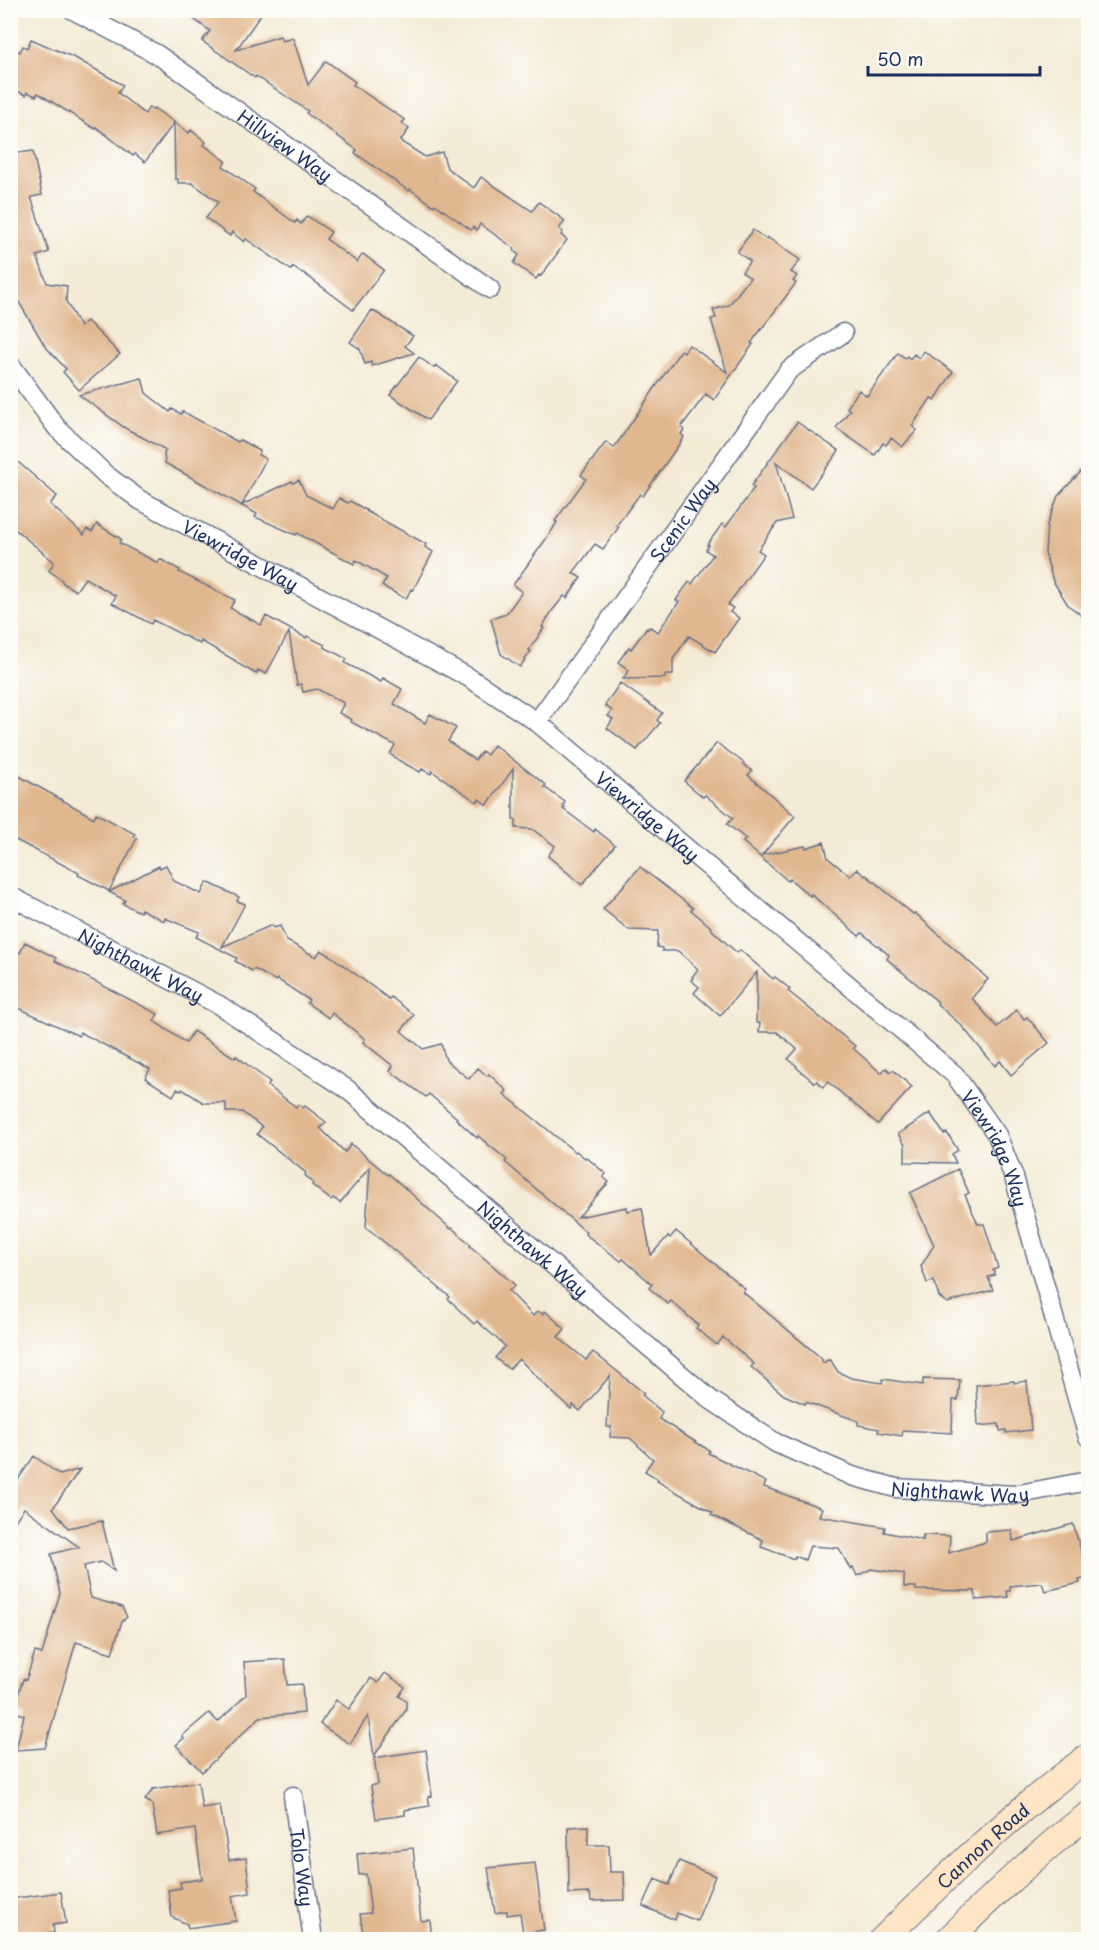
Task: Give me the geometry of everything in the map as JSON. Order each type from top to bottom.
[{"type":"main road","name":"Cannon Road","points":[[882,1940],[957,1865],[1042,1791],[1089,1757]]},
{"type":"main road","points":[[948,1940],[989,1899],[1089,1815]]},
{"type":"street","name":"Hillview Way","points":[[73,10],[158,55],[490,289]]},
{"type":"street","name":"Scenic Way","points":[[537,722],[789,370],[843,333]]},
{"type":"street","name":"Viewridge Way","points":[[10,364],[57,428],[106,475],[140,500],[468,677],[537,722],[955,1075],[997,1135],[1014,1177],[1089,1437]]},
{"type":"street","name":"Nighthawk Way","points":[[10,896],[219,1005],[347,1089],[711,1400],[776,1443],[852,1476],[896,1488],[1014,1495],[1089,1481]]},
{"type":"street","name":"Tolo Way","points":[[293,1796],[313,1940]]},
{"type":"building","points":[[181,10],[264,10],[236,50],[280,36],[282,41],[293,38],[308,85],[326,61],[355,82],[353,85],[405,120],[402,123],[409,129],[400,141],[425,157],[442,152],[447,168],[474,188],[481,177],[532,211],[539,202],[565,221],[559,229],[563,232],[561,235],[567,240],[541,276],[539,275],[536,279],[514,263],[519,255],[514,251],[515,249],[480,224],[477,230],[473,227],[471,230],[435,204],[434,206],[410,189],[409,191],[355,153],[357,150],[306,113],[308,111],[202,41],[210,31]]},
{"type":"building","points":[[31,39],[77,59],[123,85],[118,93],[145,114],[149,107],[153,110],[154,108],[189,133],[191,130],[206,142],[204,145],[226,161],[223,166],[255,189],[253,192],[295,223],[297,220],[301,224],[307,216],[331,232],[326,239],[357,262],[363,254],[384,270],[353,310],[302,272],[293,267],[291,270],[246,239],[244,242],[232,232],[230,236],[206,218],[218,202],[192,183],[178,183],[178,179],[175,179],[174,123],[145,162],[135,154],[133,156],[96,127],[95,129],[38,93],[36,96],[27,92],[26,95],[10,88],[10,47],[20,52],[23,46],[27,48]]},
{"type":"building","points":[[33,151],[42,195],[31,197],[49,252],[37,256],[47,283],[67,286],[66,301],[80,327],[87,321],[120,354],[79,390],[63,372],[66,369],[45,346],[10,287],[10,154]]},
{"type":"building","points":[[753,230],[800,260],[791,272],[797,276],[793,281],[796,283],[751,343],[753,344],[714,400],[706,394],[681,427],[684,430],[681,434],[684,437],[643,496],[640,494],[616,526],[619,527],[603,549],[595,544],[573,573],[581,578],[567,598],[564,596],[552,611],[520,667],[501,654],[491,619],[506,614],[522,592],[513,585],[586,479],[581,475],[606,442],[614,448],[681,350],[684,352],[689,345],[727,372],[711,319],[716,318],[713,310],[729,305],[750,278],[742,272],[750,261],[737,252]]},
{"type":"building","points":[[372,310],[413,336],[405,346],[414,353],[372,366],[371,362],[365,364],[360,349],[350,342]]},
{"type":"building","points":[[924,351],[953,372],[935,400],[931,398],[912,426],[917,430],[902,447],[891,438],[886,445],[883,443],[875,455],[836,428],[850,410],[847,408],[859,390],[867,396],[898,353],[910,359],[914,354],[919,358]]},
{"type":"building","points":[[419,357],[434,368],[436,365],[457,381],[428,420],[390,395]]},
{"type":"building","points":[[142,378],[146,393],[170,412],[172,409],[181,414],[182,411],[238,442],[240,440],[260,451],[258,455],[266,459],[242,505],[292,481],[293,483],[299,480],[306,495],[333,509],[339,498],[348,503],[350,501],[426,544],[425,547],[433,552],[406,599],[382,586],[387,578],[356,560],[354,564],[297,533],[296,535],[255,517],[257,514],[165,463],[166,450],[125,428],[79,395]]},
{"type":"building","points":[[797,422],[839,451],[811,488],[776,462],[792,519],[777,523],[758,550],[764,554],[728,605],[733,608],[730,612],[739,618],[715,652],[689,636],[673,659],[673,675],[665,675],[665,678],[623,679],[629,670],[618,662],[647,628],[650,627],[658,632],[679,602],[676,600],[689,582],[692,584],[713,555],[706,550],[709,545],[707,545],[722,524],[726,527],[754,488],[751,486]]},
{"type":"building","points":[[10,455],[57,496],[50,504],[84,535],[87,529],[92,532],[97,524],[121,539],[119,543],[158,563],[160,559],[180,570],[179,572],[235,600],[230,608],[261,625],[266,616],[306,638],[307,636],[325,645],[324,647],[347,659],[345,663],[381,682],[383,678],[402,689],[394,704],[425,723],[430,714],[456,728],[448,741],[475,760],[482,751],[487,755],[494,745],[565,802],[563,809],[615,845],[582,885],[548,856],[555,846],[532,829],[516,828],[516,820],[513,820],[513,769],[487,805],[479,799],[477,802],[432,771],[431,774],[422,769],[420,772],[400,761],[390,754],[395,745],[351,722],[352,720],[339,713],[344,703],[317,689],[303,692],[301,684],[297,685],[289,632],[266,674],[258,670],[256,674],[201,641],[200,644],[153,620],[151,624],[112,603],[116,596],[85,578],[76,591],[63,583],[49,571],[54,562],[10,525]]},
{"type":"building","points":[[1089,463],[1089,621],[1068,605],[1053,581],[1045,553],[1047,525],[1058,496]]},
{"type":"building","points":[[620,683],[662,713],[657,720],[660,723],[637,750],[607,728],[613,719],[608,716],[612,711],[605,705]]},
{"type":"building","points":[[717,743],[744,763],[752,771],[748,775],[795,816],[762,855],[805,846],[806,848],[824,842],[828,858],[850,876],[857,869],[866,875],[913,914],[915,913],[988,979],[972,998],[997,1027],[1017,1010],[1024,1019],[1027,1017],[1049,1043],[1011,1075],[1000,1061],[995,1066],[961,1025],[937,1004],[938,1002],[887,959],[889,955],[862,933],[859,936],[811,894],[810,896],[790,879],[788,881],[743,842],[746,839],[727,824],[733,818],[684,781]]},
{"type":"building","points":[[10,771],[94,818],[96,813],[135,834],[137,838],[109,891],[10,837]]},
{"type":"building","points":[[166,865],[174,881],[201,894],[207,882],[239,897],[237,901],[245,904],[222,947],[272,925],[274,928],[280,926],[287,941],[316,957],[321,950],[414,1015],[401,1031],[423,1049],[441,1044],[446,1060],[469,1079],[478,1068],[487,1076],[489,1074],[507,1091],[504,1094],[575,1152],[586,1157],[606,1174],[603,1177],[609,1182],[578,1217],[627,1207],[627,1211],[642,1208],[651,1255],[668,1236],[670,1238],[676,1231],[745,1289],[743,1292],[821,1358],[823,1363],[830,1359],[838,1372],[851,1378],[882,1383],[883,1379],[923,1385],[923,1379],[960,1380],[958,1400],[953,1400],[952,1433],[903,1430],[902,1436],[878,1432],[879,1429],[858,1425],[858,1421],[784,1395],[751,1367],[754,1364],[723,1337],[717,1345],[696,1328],[698,1325],[671,1301],[668,1304],[649,1288],[652,1284],[623,1259],[621,1261],[585,1234],[586,1232],[505,1162],[507,1160],[478,1136],[477,1138],[429,1094],[426,1097],[390,1071],[393,1066],[363,1042],[365,1039],[332,1013],[329,1018],[307,1003],[309,1000],[277,979],[276,981],[254,969],[252,971],[235,961],[237,958],[196,937],[199,932],[165,918],[164,921],[141,909],[140,912],[123,904],[125,900],[109,892],[159,866],[160,868]]},
{"type":"building","points":[[640,867],[693,908],[691,910],[737,953],[740,950],[773,979],[775,977],[790,989],[788,991],[855,1046],[853,1048],[881,1073],[886,1068],[891,1072],[893,1070],[912,1087],[878,1124],[828,1082],[823,1087],[796,1067],[788,1059],[797,1049],[777,1032],[759,1032],[760,1023],[756,1023],[757,972],[720,1016],[694,993],[699,987],[691,980],[698,969],[678,951],[662,951],[662,948],[657,947],[658,931],[629,930],[603,909]]},
{"type":"building","points":[[25,942],[56,958],[55,961],[158,1014],[154,1021],[186,1043],[193,1031],[235,1058],[236,1056],[270,1082],[268,1086],[296,1107],[298,1104],[303,1108],[305,1106],[326,1122],[320,1128],[345,1152],[351,1144],[452,1228],[515,1285],[509,1291],[533,1316],[538,1311],[542,1314],[545,1311],[565,1329],[558,1337],[586,1360],[593,1352],[644,1393],[642,1395],[662,1412],[659,1419],[710,1451],[708,1453],[766,1482],[764,1487],[822,1508],[819,1516],[885,1527],[884,1532],[923,1540],[923,1535],[950,1536],[949,1553],[986,1542],[986,1532],[1012,1530],[1013,1541],[1073,1524],[1089,1577],[1079,1580],[1080,1583],[1045,1591],[1042,1583],[1010,1586],[1010,1591],[1007,1591],[1008,1597],[976,1600],[975,1591],[916,1590],[916,1587],[904,1587],[904,1574],[871,1569],[857,1576],[853,1567],[850,1569],[839,1548],[810,1546],[805,1560],[795,1556],[794,1559],[761,1547],[763,1540],[711,1515],[713,1513],[657,1481],[658,1479],[645,1471],[653,1459],[630,1438],[610,1437],[611,1427],[607,1427],[610,1376],[580,1411],[573,1405],[571,1409],[519,1359],[509,1369],[495,1358],[505,1346],[477,1321],[474,1324],[448,1299],[450,1297],[366,1227],[370,1167],[340,1203],[333,1198],[331,1200],[312,1185],[306,1173],[257,1134],[262,1127],[242,1112],[226,1112],[226,1103],[204,1103],[182,1089],[181,1091],[177,1089],[173,1096],[145,1078],[150,1069],[80,1032],[79,1036],[10,1004],[10,948],[20,953]]},
{"type":"building","points":[[930,1113],[958,1150],[952,1154],[956,1163],[905,1162],[905,1145],[898,1134]]},
{"type":"building","points":[[958,1169],[969,1193],[965,1195],[978,1224],[984,1224],[998,1268],[993,1270],[995,1275],[988,1277],[993,1290],[947,1303],[939,1297],[934,1281],[927,1283],[921,1266],[934,1245],[910,1193]]},
{"type":"building","points":[[1014,1381],[1014,1383],[1027,1381],[1031,1430],[1006,1433],[1006,1430],[1000,1431],[999,1424],[978,1426],[976,1385]]},
{"type":"building","points":[[34,1456],[60,1475],[80,1469],[53,1508],[68,1528],[102,1521],[114,1571],[101,1562],[84,1566],[91,1598],[122,1607],[127,1617],[122,1621],[112,1653],[76,1642],[45,1748],[16,1750],[24,1715],[13,1711],[23,1679],[26,1680],[35,1652],[42,1654],[60,1593],[51,1554],[79,1547],[24,1508],[10,1528],[10,1491]]},
{"type":"building","points":[[285,1659],[287,1685],[302,1684],[304,1713],[260,1717],[202,1772],[176,1745],[184,1738],[182,1736],[209,1713],[218,1722],[246,1695],[244,1662]]},
{"type":"building","points":[[385,1673],[405,1687],[399,1696],[406,1701],[406,1710],[374,1756],[368,1716],[350,1744],[320,1724],[336,1700],[349,1709],[371,1678],[378,1683]]},
{"type":"building","points":[[426,1750],[432,1796],[428,1797],[430,1806],[405,1810],[405,1815],[376,1819],[371,1786],[378,1784],[374,1758]]},
{"type":"building","points":[[198,1782],[202,1808],[220,1805],[229,1860],[246,1858],[250,1893],[232,1896],[236,1921],[188,1928],[187,1924],[172,1917],[168,1890],[181,1888],[180,1882],[202,1879],[195,1829],[157,1835],[152,1804],[145,1800],[153,1789]]},
{"type":"building","points":[[588,1826],[588,1845],[609,1845],[610,1872],[624,1872],[625,1900],[591,1901],[590,1893],[569,1894],[568,1827]]},
{"type":"building","points":[[413,1848],[421,1921],[430,1920],[432,1940],[364,1940],[360,1914],[371,1913],[366,1874],[359,1875],[357,1854]]},
{"type":"building","points":[[679,1861],[715,1876],[697,1921],[677,1913],[675,1920],[643,1906],[655,1879],[669,1885]]},
{"type":"building","points":[[535,1863],[544,1930],[523,1933],[520,1913],[507,1915],[507,1911],[495,1913],[488,1868]]},
{"type":"building","points":[[61,1892],[66,1923],[53,1925],[54,1933],[10,1940],[10,1899]]}]
